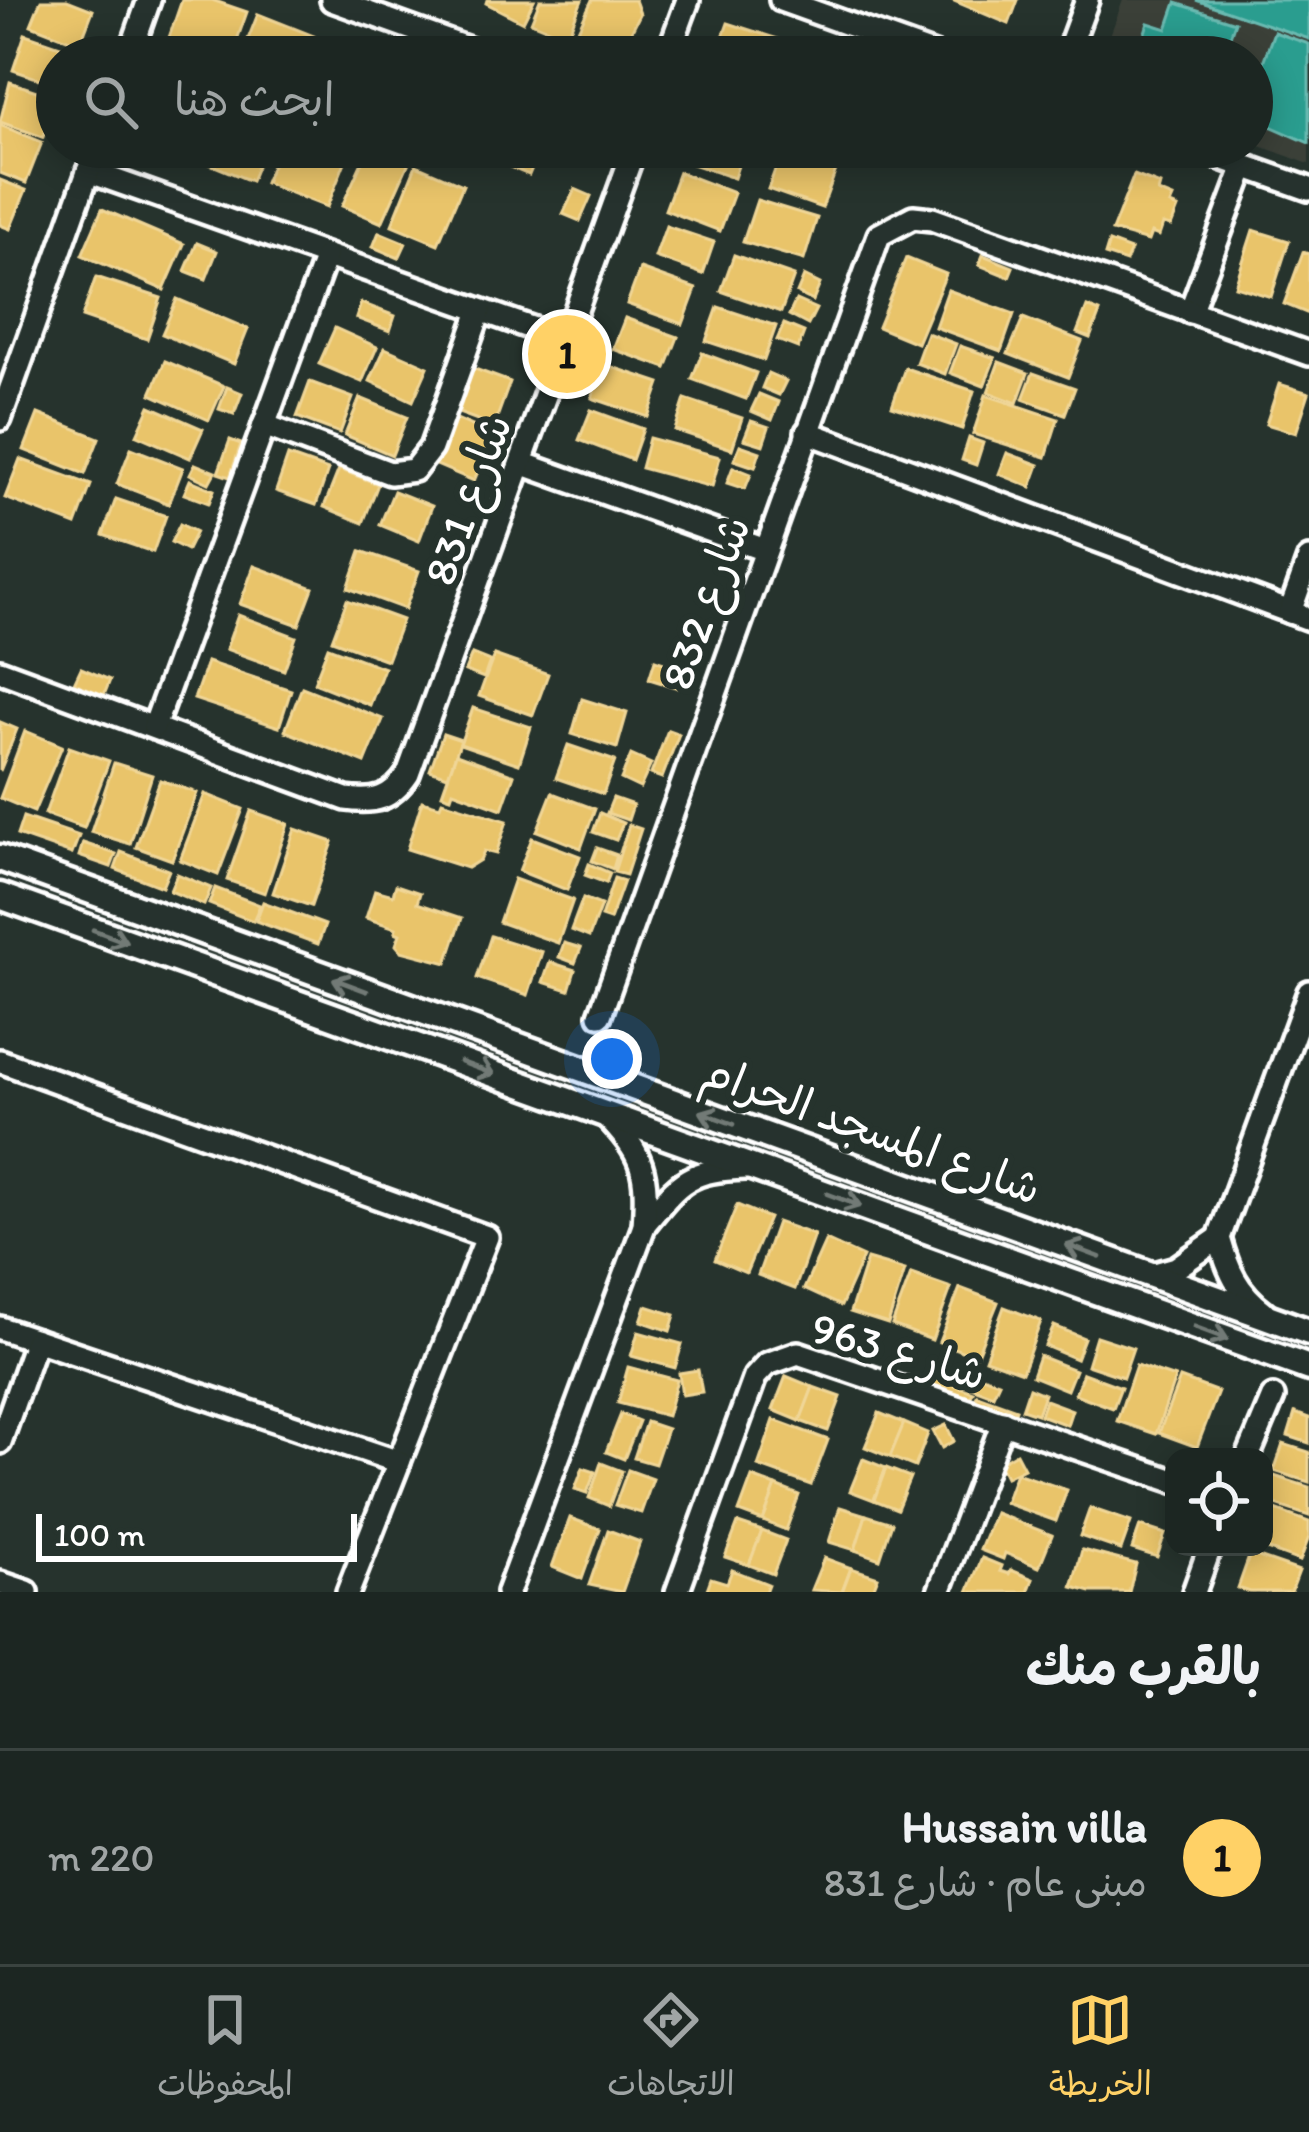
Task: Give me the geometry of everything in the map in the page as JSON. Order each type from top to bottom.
[{"type":"street","points":[[136,36],[149,0]]},
{"type":"street","points":[[332,0],[432,36]]},
{"type":"street","points":[[675,36],[688,0]]},
{"type":"street","points":[[781,0],[881,36]]},
{"type":"street","points":[[1074,36],[1087,0]]},
{"type":"street","points":[[0,419],[89,168]]},
{"type":"street","name":"شارع 831","points":[[154,727],[346,800],[382,800],[397,790],[408,774],[627,168]]},
{"type":"street","points":[[1244,168],[1190,312],[1309,354]]},
{"type":"street","points":[[1251,168],[1309,189]]},
{"type":"street","points":[[88,172],[565,340]]},
{"type":"street","name":"شارع 832","points":[[600,1015],[880,235],[913,217],[932,219],[1190,312]]},
{"type":"street","points":[[0,671],[154,727],[326,256]]},
{"type":"street","points":[[264,425],[390,473],[414,470],[430,448],[481,311]]},
{"type":"street","points":[[807,432],[1300,615],[1309,559]]},
{"type":"street","points":[[521,464],[765,550]]},
{"type":"street","name":"شارع المسجد الحرام","points":[[0,858],[1309,1332]]},
{"type":"street","name":"شارع المسجد الحرام","points":[[0,896],[1309,1368]]},
{"type":"street","points":[[1151,1275],[1188,1262],[1219,1238],[1309,992]]},
{"type":"street","points":[[0,1061],[487,1237],[348,1592]]},
{"type":"street","points":[[508,1592],[644,1226],[647,1181],[640,1158],[604,1114]]},
{"type":"street","points":[[644,1226],[673,1189],[695,1174],[754,1167]]},
{"type":"street","points":[[1219,1238],[1228,1270],[1246,1298],[1273,1318]]},
{"type":"street","points":[[0,1328],[399,1462]]},
{"type":"street","points":[[0,1442],[36,1340]]},
{"type":"street","name":"شارع 963","points":[[677,1592],[755,1377],[782,1356],[798,1353],[1165,1478]]},
{"type":"street","points":[[1252,1448],[1273,1397]]},
{"type":"street","points":[[939,1592],[1003,1422]]},
{"type":"street","points":[[1194,1592],[1207,1556]]},
{"type":"street","points":[[0,1582],[27,1592]]},
{"type":"shaded area","points":[[1123,0],[1309,0],[1309,164],[1273,151],[1273,36],[1110,36]]},
{"type":"building: سكن","points":[[41,0],[67,0],[93,10],[83,36],[59,36],[31,25]]},
{"type":"building: سكن","points":[[182,0],[212,0],[247,12],[238,36],[170,36]]},
{"type":"building: سكن","points":[[487,0],[534,0],[523,22]]},
{"type":"building: سكن","points":[[540,0],[582,0],[567,36],[531,22]]},
{"type":"building: سكن","points":[[592,0],[635,0],[640,14],[629,36],[577,32]]},
{"type":"building: سكن","points":[[952,0],[1018,0],[1009,24]]},
{"type":"building: سكن","points":[[258,14],[314,36],[249,36]]},
{"type":"building: سكن","points":[[728,23],[769,36],[723,36]]},
{"type":"building: سكن","points":[[25,34],[36,38],[36,78],[13,70]]},
{"type":"building: سكن","points":[[10,82],[36,91],[36,135],[0,122]]},
{"type":"building: سكن","points":[[0,125],[36,140],[36,157],[26,183],[0,173]]},
{"type":"building: سكن","points":[[219,168],[256,168],[251,181]]},
{"type":"building: سكن","points":[[271,168],[343,168],[327,207],[265,183]]},
{"type":"building: سكن","points":[[359,168],[406,168],[382,223],[342,206]]},
{"type":"building: سكن","points":[[415,168],[463,185],[438,244],[392,225]]},
{"type":"building: سكن","points":[[704,168],[737,168],[734,178]]},
{"type":"building: سكن","points":[[776,168],[836,170],[822,208],[768,189]]},
{"type":"building: سكن","points":[[679,172],[734,193],[720,231],[665,210]]},
{"type":"building: سكن","points":[[1134,175],[1160,185],[1158,192],[1173,198],[1170,205],[1178,208],[1171,226],[1163,224],[1159,236],[1151,233],[1148,241],[1112,231]]},
{"type":"building: سكن","points":[[0,180],[26,190],[10,229],[0,225]]},
{"type":"building: سكن","points":[[575,189],[591,196],[580,221],[563,214]]},
{"type":"building: سكن","points":[[757,200],[817,218],[804,260],[743,242]]},
{"type":"building: سكن","points":[[102,209],[184,244],[164,290],[82,255]]},
{"type":"building: سكن","points":[[666,226],[714,242],[703,274],[655,257]]},
{"type":"building: سكن","points":[[1253,230],[1289,241],[1271,297],[1235,286]]},
{"type":"building: سكن","points":[[379,232],[406,243],[399,258],[373,247]]},
{"type":"building: سكن","points":[[1109,242],[1131,250],[1126,262],[1105,255]]},
{"type":"building: سكن","points":[[197,243],[217,251],[206,279],[185,271]]},
{"type":"building: سكن","points":[[1303,252],[1309,254],[1309,314],[1284,304]]},
{"type":"building: سكن","points":[[734,255],[794,276],[781,312],[721,291]]},
{"type":"building: سكن","points":[[983,255],[1013,267],[1009,277],[979,265]]},
{"type":"building: سكن","points":[[906,258],[946,274],[917,343],[878,327]]},
{"type":"building: سكن","points":[[640,269],[696,289],[683,324],[627,304]]},
{"type":"building: سكن","points":[[804,276],[820,284],[813,301],[797,293]]},
{"type":"building: سكن","points":[[96,277],[161,298],[147,339],[82,317]]},
{"type":"building: سكن","points":[[948,290],[1014,314],[1001,351],[935,327]]},
{"type":"building: سكن","points":[[177,299],[248,329],[234,364],[162,334]]},
{"type":"building: سكن","points":[[796,300],[816,309],[808,325],[789,315]]},
{"type":"building: سكن","points":[[361,303],[395,316],[390,331],[356,318]]},
{"type":"building: سكن","points":[[718,307],[776,326],[764,360],[706,341]]},
{"type":"building: سكن","points":[[1087,307],[1100,312],[1090,338],[1077,333]]},
{"type":"building: سكن","points":[[625,318],[678,337],[666,368],[613,349]]},
{"type":"building: سكن","points":[[1023,318],[1082,341],[1068,377],[1008,354]]},
{"type":"building: سكن","points":[[784,324],[804,332],[798,348],[777,340]]},
{"type":"building: سكن","points":[[335,328],[377,347],[362,382],[319,364]]},
{"type":"building: سكن","points":[[927,333],[956,344],[945,374],[916,363]]},
{"type":"building: سكن","points":[[960,346],[995,358],[984,386],[950,373]]},
{"type":"building: سكن","points":[[385,348],[428,367],[413,401],[370,381]]},
{"type":"building: سكن","points":[[702,353],[756,373],[746,399],[692,379]]},
{"type":"building: سكن","points":[[165,361],[224,386],[209,420],[151,394]]},
{"type":"building: سكن","points":[[999,362],[1028,373],[1017,403],[988,392]]},
{"type":"building: سكن","points":[[603,364],[660,383],[648,417],[592,398]]},
{"type":"building: سكن","points":[[472,368],[510,382],[494,426],[456,412]]},
{"type":"building: سكن","points":[[905,368],[974,391],[962,429],[892,406]]},
{"type":"building: سكن","points":[[768,373],[786,381],[779,395],[762,388]]},
{"type":"building: سكن","points":[[1033,373],[1075,388],[1065,414],[1023,399]]},
{"type":"building: سكن","points":[[310,382],[353,398],[340,433],[297,417]]},
{"type":"building: سكن","points":[[1279,384],[1309,393],[1296,433],[1266,424]]},
{"type":"building: سكن","points":[[227,387],[242,393],[234,414],[219,409]]},
{"type":"building: سكن","points":[[759,394],[779,402],[772,420],[751,411]]},
{"type":"building: سكن","points":[[986,395],[1058,419],[1046,457],[973,434]]},
{"type":"building: سكن","points":[[360,398],[407,417],[392,455],[345,435]]},
{"type":"building: سكن","points":[[685,399],[742,418],[732,449],[675,430]]},
{"type":"building: سكن","points":[[150,406],[203,429],[190,458],[137,435]]},
{"type":"building: سكن","points":[[591,410],[643,429],[632,460],[579,440]]},
{"type":"building: سكن","points":[[38,414],[99,438],[85,474],[24,450]]},
{"type":"building: سكن","points":[[454,418],[493,435],[474,481],[434,464]]},
{"type":"building: سكن","points":[[751,421],[769,427],[763,445],[744,439]]},
{"type":"building: سكن","points":[[649,438],[720,457],[712,487],[641,468]]},
{"type":"building: سكن","points":[[969,438],[983,443],[976,465],[962,460]]},
{"type":"building: سكن","points":[[230,440],[241,444],[230,477],[218,473]]},
{"type":"building: سكن","points":[[740,445],[760,452],[755,467],[734,460]]},
{"type":"building: سكن","points":[[131,448],[183,468],[169,504],[117,484]]},
{"type":"building: سكن","points":[[1007,453],[1039,465],[1031,487],[999,474]]},
{"type":"building: سكن","points":[[288,456],[328,470],[316,505],[276,491]]},
{"type":"building: سكن","points":[[20,459],[91,485],[76,525],[5,498]]},
{"type":"building: سكن","points":[[195,464],[215,472],[209,483],[190,474]]},
{"type":"building: سكن","points":[[733,467],[751,474],[745,489],[727,483]]},
{"type":"building: سكن","points":[[339,469],[378,484],[363,523],[324,507]]},
{"type":"building: سكن","points":[[190,480],[214,490],[209,503],[184,494]]},
{"type":"building: سكن","points":[[394,491],[432,506],[419,541],[380,525]]},
{"type":"building: سكن","points":[[116,499],[166,516],[153,552],[103,535]]},
{"type":"building: سكن","points":[[180,524],[196,532],[187,550],[171,542]]},
{"type":"building: سكن","points":[[361,551],[419,571],[405,609],[348,588]]},
{"type":"building: سكن","points":[[254,566],[313,588],[299,625],[240,604]]},
{"type":"building: سكن","points":[[347,600],[402,620],[387,660],[332,640]]},
{"type":"building: سكن","points":[[238,615],[296,637],[284,670],[226,649]]},
{"type":"building: سكن","points":[[328,647],[384,668],[370,705],[314,683]]},
{"type":"building: سكن","points":[[472,654],[490,661],[484,678],[465,671]]},
{"type":"building: سكن","points":[[494,655],[548,674],[533,715],[479,696]]},
{"type":"building: سكن","points":[[655,660],[684,670],[678,688],[649,679]]},
{"type":"building: سكن","points":[[207,662],[291,690],[279,727],[194,699]]},
{"type":"building: سكن","points":[[81,668],[110,680],[104,695],[74,683]]},
{"type":"building: سكن","points":[[302,687],[383,719],[365,763],[285,731]]},
{"type":"building: سكن","points":[[582,699],[627,713],[617,748],[572,734]]},
{"type":"building: سكن","points":[[473,708],[531,727],[519,764],[460,744]]},
{"type":"building: سكن","points":[[0,722],[17,729],[0,771]]},
{"type":"building: سكن","points":[[668,730],[679,734],[662,778],[651,774]]},
{"type":"building: سكن","points":[[25,731],[62,746],[34,812],[0,798]]},
{"type":"building: سكن","points":[[443,734],[461,740],[448,776],[430,770]]},
{"type":"building: سكن","points":[[568,745],[615,761],[603,794],[556,778]]},
{"type":"building: سكن","points":[[69,747],[109,761],[84,828],[45,814]]},
{"type":"building: سكن","points":[[456,754],[514,775],[502,809],[453,791],[451,797],[442,794]]},
{"type":"building: سكن","points":[[631,755],[651,764],[640,788],[621,779]]},
{"type":"building: سكن","points":[[114,763],[152,775],[130,844],[91,832]]},
{"type":"building: سكن","points":[[160,780],[197,793],[172,860],[136,847]]},
{"type":"building: سكن","points":[[552,793],[595,809],[581,848],[537,831]]},
{"type":"building: سكن","points":[[205,794],[243,809],[218,875],[180,860]]},
{"type":"building: سكن","points":[[613,798],[633,805],[628,820],[607,813]]},
{"type":"building: سكن","points":[[422,801],[440,806],[442,801],[507,821],[496,854],[484,851],[467,868],[407,849]]},
{"type":"building: سكن","points":[[251,811],[288,824],[265,893],[227,880]]},
{"type":"building: سكن","points":[[600,813],[623,823],[616,840],[593,832]]},
{"type":"building: سكن","points":[[23,817],[79,836],[72,854],[17,835]]},
{"type":"building: سكن","points":[[629,825],[641,829],[626,875],[614,872]]},
{"type":"building: سكن","points":[[295,829],[333,842],[311,906],[273,893]]},
{"type":"building: سكن","points":[[532,838],[580,856],[567,890],[519,871]]},
{"type":"building: سكن","points":[[83,843],[116,854],[111,867],[79,856]]},
{"type":"building: سكن","points":[[597,848],[617,855],[613,869],[592,861]]},
{"type":"building: سكن","points":[[121,852],[169,870],[162,887],[115,869]]},
{"type":"building: سكن","points":[[589,864],[610,873],[606,883],[585,875]]},
{"type":"building: سكن","points":[[177,874],[211,888],[204,905],[170,891]]},
{"type":"building: سكن","points":[[614,878],[624,881],[610,920],[601,917]]},
{"type":"building: سكن","points":[[514,879],[573,900],[558,943],[499,922]]},
{"type":"building: سكن","points":[[396,885],[420,893],[417,903],[462,918],[447,963],[401,951],[396,945],[400,934],[396,928],[366,918],[375,890],[393,895]]},
{"type":"building: سكن","points":[[215,888],[260,905],[253,921],[209,904]]},
{"type":"building: سكن","points":[[583,898],[601,905],[589,937],[571,930]]},
{"type":"building: سكن","points":[[263,902],[325,925],[318,944],[256,921]]},
{"type":"building: سكن","points":[[491,936],[542,952],[528,995],[477,978]]},
{"type":"building: سكن","points":[[564,943],[581,948],[575,963],[559,957]]},
{"type":"building: سكن","points":[[550,962],[575,970],[569,990],[543,982]]},
{"type":"building: سكن","points":[[737,1205],[769,1218],[746,1273],[715,1260]]},
{"type":"building: سكن","points":[[777,1222],[814,1235],[795,1289],[758,1275]]},
{"type":"building: سكن","points":[[826,1240],[863,1257],[841,1306],[804,1289]]},
{"type":"building: سكن","points":[[867,1259],[905,1270],[888,1324],[850,1312]]},
{"type":"building: سكن","points":[[911,1274],[951,1288],[932,1340],[892,1325]]},
{"type":"building: سكن","points":[[960,1288],[998,1302],[976,1357],[939,1342]]},
{"type":"building: سكن","points":[[646,1306],[675,1315],[670,1331],[641,1321]]},
{"type":"building: سكن","points":[[1004,1307],[1041,1321],[1022,1372],[985,1359]]},
{"type":"building: سكن","points":[[1054,1326],[1084,1338],[1076,1359],[1045,1346]]},
{"type":"building: سكن","points":[[638,1332],[682,1344],[675,1368],[631,1356]]},
{"type":"building: سكن","points":[[1096,1336],[1133,1348],[1123,1377],[1087,1365]]},
{"type":"building: سكن","points":[[1039,1356],[1075,1370],[1067,1390],[1032,1376]]},
{"type":"building: سكن","points":[[1136,1365],[1175,1378],[1156,1434],[1117,1421]]},
{"type":"building: سكن","points":[[628,1367],[677,1380],[667,1416],[618,1403]]},
{"type":"building: سكن","points":[[698,1370],[702,1392],[682,1395],[679,1373]]},
{"type":"building: سكن","points":[[971,1372],[999,1382],[993,1395],[966,1385]]},
{"type":"building: سكن","points":[[1083,1373],[1121,1387],[1113,1408],[1075,1394]]},
{"type":"building: سكن","points":[[786,1376],[813,1387],[800,1421],[773,1410]]},
{"type":"building: سكن","points":[[933,1377],[973,1392],[968,1403],[928,1388]]},
{"type":"building: سكن","points":[[1180,1378],[1218,1392],[1197,1447],[1159,1433]]},
{"type":"building: سكن","points":[[813,1387],[841,1397],[828,1431],[800,1421]]},
{"type":"building: سكن","points":[[1029,1388],[1044,1394],[1037,1414],[1022,1409]]},
{"type":"building: سكن","points":[[977,1395],[1016,1409],[1012,1420],[973,1405]]},
{"type":"building: سكن","points":[[1045,1400],[1072,1410],[1067,1425],[1040,1415]]},
{"type":"building: سكن","points":[[879,1413],[904,1423],[890,1457],[865,1447]]},
{"type":"building: سكن","points":[[1295,1413],[1309,1418],[1309,1443],[1288,1436]]},
{"type":"building: سكن","points":[[621,1414],[639,1421],[624,1459],[606,1452]]},
{"type":"building: سكن","points":[[774,1420],[828,1440],[811,1485],[758,1466]]},
{"type":"building: سكن","points":[[646,1422],[667,1429],[655,1464],[634,1458]]},
{"type":"building: سكن","points":[[904,1423],[928,1433],[915,1467],[890,1457]]},
{"type":"building: سكن","points":[[946,1425],[954,1441],[942,1448],[933,1431]]},
{"type":"building: سكن","points":[[1283,1444],[1309,1452],[1309,1482],[1274,1471]]},
{"type":"building: سكن","points":[[1016,1453],[1024,1468],[1006,1477],[999,1463]]},
{"type":"building: سكن","points":[[863,1459],[886,1468],[874,1500],[850,1491]]},
{"type":"building: سكن","points":[[601,1463],[622,1471],[609,1506],[589,1498]]},
{"type":"building: سكن","points":[[583,1468],[595,1472],[587,1493],[575,1489]]},
{"type":"building: سكن","points":[[886,1468],[910,1477],[897,1509],[874,1500]]},
{"type":"building: سكن","points":[[628,1470],[653,1479],[641,1513],[615,1505]]},
{"type":"building: سكن","points":[[1016,1473],[1067,1490],[1056,1521],[1005,1503]]},
{"type":"building: سكن","points":[[1273,1476],[1309,1487],[1309,1516],[1273,1504]]},
{"type":"building: سكن","points":[[752,1477],[776,1486],[763,1521],[739,1512]]},
{"type":"building: سكن","points":[[776,1486],[799,1495],[786,1530],[763,1521]]},
{"type":"building: سكن","points":[[840,1507],[866,1515],[855,1550],[829,1542]]},
{"type":"building: سكن","points":[[1090,1508],[1131,1522],[1121,1550],[1080,1536]]},
{"type":"building: سكن","points":[[1273,1509],[1309,1522],[1300,1561],[1273,1551]]},
{"type":"building: سكن","points":[[995,1513],[1052,1535],[1039,1567],[1005,1553],[1003,1559],[980,1550]]},
{"type":"building: سكن","points":[[866,1515],[892,1523],[880,1559],[855,1550]]},
{"type":"building: سكن","points":[[570,1518],[600,1529],[582,1579],[552,1567]]},
{"type":"building: سكن","points":[[738,1523],[762,1531],[749,1565],[725,1557]]},
{"type":"building: سكن","points":[[1140,1526],[1165,1534],[1157,1557],[1132,1549]]},
{"type":"building: سكن","points":[[608,1530],[640,1542],[622,1592],[589,1585]]},
{"type":"building: سكن","points":[[762,1531],[786,1540],[773,1574],[749,1565]]},
{"type":"building: سكن","points":[[1082,1550],[1136,1564],[1129,1592],[1072,1587]]},
{"type":"building: سكن","points":[[1249,1556],[1299,1571],[1291,1592],[1238,1588]]},
{"type":"building: سكن","points":[[824,1558],[851,1568],[842,1592],[811,1590]]},
{"type":"building: سكن","points":[[982,1558],[1002,1566],[1000,1571],[1033,1579],[1028,1592],[968,1592]]},
{"type":"building: سكن","points":[[851,1568],[878,1577],[872,1592],[842,1592]]},
{"type":"building: سكن","points":[[732,1570],[768,1584],[765,1592],[706,1592],[711,1578],[727,1583]]},
{"type":"building: مدارس","points":[[1196,0],[1309,0],[1309,39]]},
{"type":"building: مدارس","points":[[1176,3],[1235,22],[1230,36],[1144,36],[1148,23],[1167,29]]},
{"type":"building: مدارس","points":[[1274,32],[1309,44],[1309,143],[1273,127]]},
{"type":"place","name":"Hussain villa","points":[[567,354]]}]
